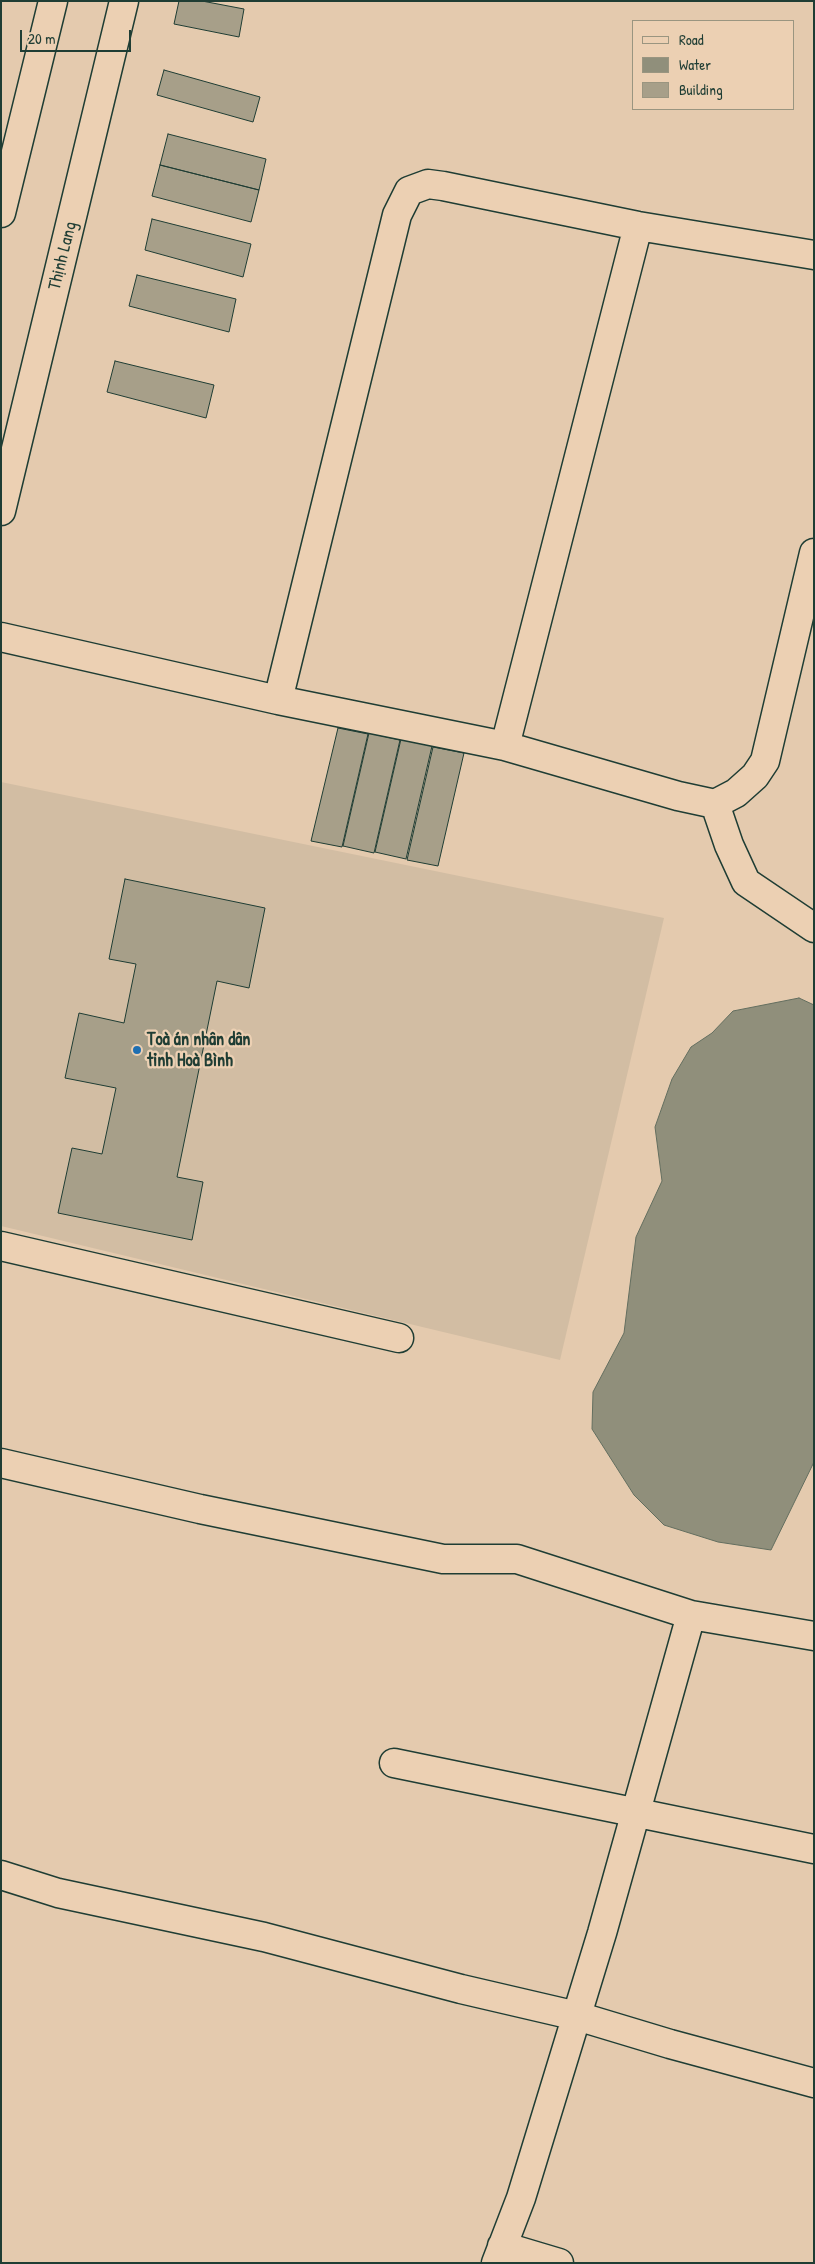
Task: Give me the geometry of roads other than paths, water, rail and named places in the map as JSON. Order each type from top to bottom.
[{"type":"street","points":[[1,213],[53,1]]},
{"type":"street","name":"Thịnh Lang","points":[[1,511],[124,1]]},
{"type":"street","points":[[278,700],[397,215],[409,191],[428,184],[638,226],[814,255]]},
{"type":"street","points":[[505,746],[638,226]]},
{"type":"street","points":[[1,637],[278,700],[505,746],[678,796],[715,804],[736,793],[755,776],[765,761],[814,553]]},
{"type":"street","points":[[715,804],[729,845],[746,882],[814,928]]},
{"type":"street","points":[[1,1246],[398,1338]]},
{"type":"street","points":[[1,1463],[200,1509],[444,1559],[517,1559],[691,1615],[814,1636]]},
{"type":"street","points":[[559,2263],[499,2254],[521,2198],[577,2016],[637,1813],[691,1615]]},
{"type":"street","points":[[394,1763],[814,1849]]},
{"type":"street","points":[[1,1875],[58,1893],[264,1937],[461,1989],[577,2016],[670,2044],[814,2083]]},
{"type":"water","points":[[799,998],[814,1005],[814,1462],[771,1550],[718,1542],[664,1525],[634,1495],[592,1429],[593,1392],[624,1333],[636,1237],[662,1181],[655,1127],[672,1079],[691,1047],[712,1033],[733,1011]]},
{"type":"place","name":"Toà án nhân dân tỉnh Hoà Bình","points":[[137,1050]]}]
